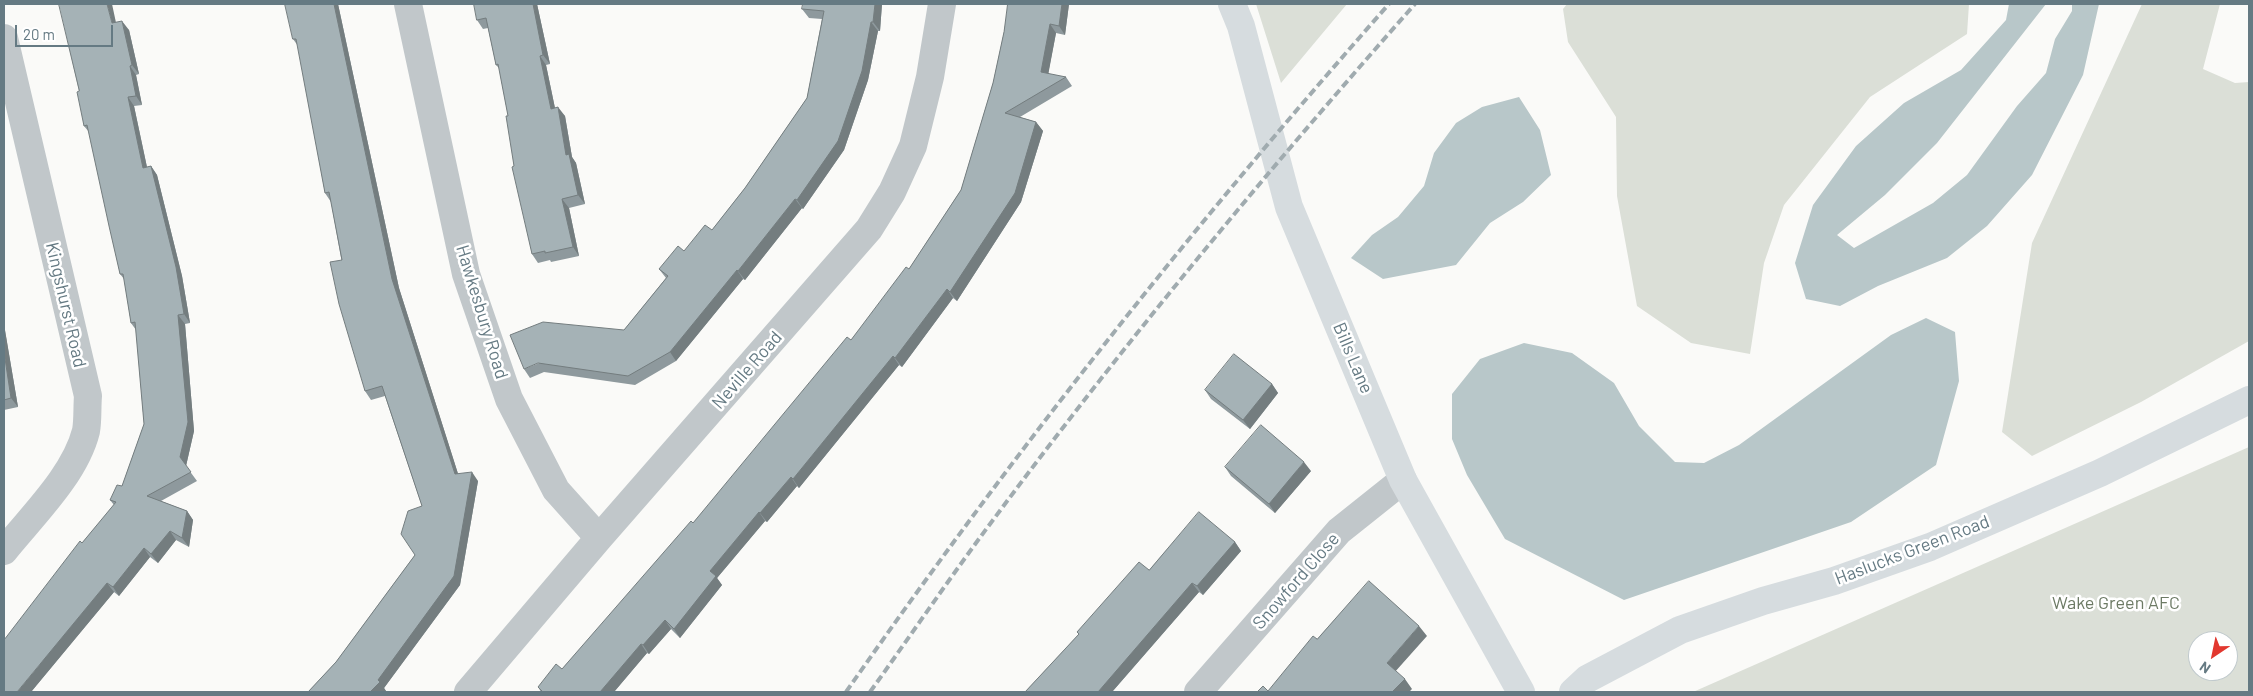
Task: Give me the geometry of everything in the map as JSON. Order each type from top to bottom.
[{"type":"street","name":"Hawkesbury Road","points":[[408,4],[466,274],[509,399],[556,490],[599,538]]},
{"type":"street","name":"Neville Road","points":[[468,692],[599,538],[869,229],[892,192],[913,146],[930,77],[942,4]]},
{"type":"street","name":"Bills Lane","points":[[1232,4],[1241,26],[1289,206],[1404,480],[1522,692]]},
{"type":"street","name":"Kingshurst Road","points":[[4,38],[88,396],[86,430],[76,458],[58,484],[4,550]]},
{"type":"street","name":"Haslucks Green Road","points":[[1573,692],[1587,679],[1680,630],[1763,601],[1834,581],[1930,547],[2100,473],[2249,400]]},
{"type":"street","name":"Snowford Close","points":[[1198,692],[1339,531],[1404,480]]},
{"type":"green space","points":[[1256,4],[1347,4],[1281,83]]},
{"type":"green space","points":[[1567,4],[1969,4],[1967,34],[1870,97],[1784,205],[1764,263],[1750,354],[1691,343],[1637,306],[1617,196],[1616,117],[1568,42],[1563,9]]},
{"type":"green space","points":[[2142,4],[2220,4],[2203,69],[2235,83],[2249,82],[2249,341],[2141,402],[2032,456],[2002,432],[2032,243]]},
{"type":"green space","name":"Wake Green AFC","points":[[2249,447],[2249,692],[1693,692]]},
{"type":"shaded area","points":[[2009,4],[2046,4],[1937,143],[1885,195],[1837,235],[1854,248],[1933,203],[1967,175],[2017,106],[2046,73],[2055,39],[2072,11],[2072,4],[2099,4],[2083,75],[2032,175],[1987,226],[1947,258],[1878,286],[1840,306],[1806,299],[1795,263],[1813,205],[1856,146],[1904,103],[1961,70],[2006,20]]},
{"type":"shaded area","points":[[1519,97],[1540,130],[1551,175],[1523,202],[1490,223],[1456,265],[1383,279],[1351,258],[1372,235],[1398,217],[1424,186],[1434,153],[1456,123],[1482,107]]},
{"type":"shaded area","points":[[1926,318],[1955,332],[1959,381],[1936,465],[1851,522],[1624,600],[1505,539],[1467,475],[1452,439],[1452,394],[1480,359],[1524,343],[1572,353],[1614,383],[1639,426],[1675,462],[1704,463],[1739,445],[1891,335]]},
{"type":"building","points":[[59,4],[107,4],[112,23],[122,21],[132,65],[130,66],[136,96],[128,97],[143,168],[151,166],[176,267],[184,314],[178,315],[188,422],[180,457],[191,472],[147,496],[187,511],[182,538],[170,531],[151,554],[144,548],[113,587],[107,583],[17,692],[4,692],[4,640],[80,541],[82,543],[116,502],[110,500],[117,485],[122,486],[144,424],[135,322],[131,323],[123,274],[120,274],[87,125],[84,126],[77,92],[79,91]]},
{"type":"building","points":[[285,4],[334,4],[392,279],[455,474],[472,472],[454,576],[378,680],[380,682],[370,692],[308,692],[336,662],[415,555],[401,534],[408,511],[422,506],[382,386],[365,391],[339,304],[330,262],[342,260],[329,192],[325,193],[296,39],[293,39]]},
{"type":"building","points":[[474,4],[533,4],[543,55],[540,56],[551,109],[558,107],[566,155],[569,154],[578,195],[562,199],[573,247],[532,254],[512,167],[514,166],[506,116],[508,116],[498,64],[496,65],[486,18],[477,20]]},
{"type":"building","points":[[803,4],[875,4],[862,71],[838,141],[797,200],[795,199],[670,352],[628,376],[538,363],[524,369],[510,335],[543,322],[624,330],[668,276],[659,269],[678,246],[684,251],[705,225],[712,230],[745,188],[807,98],[824,11],[802,9]]},
{"type":"building","points":[[1008,4],[1062,4],[1059,26],[1050,24],[1041,72],[1066,77],[1005,113],[1036,122],[1015,193],[950,292],[947,289],[895,358],[893,356],[793,479],[791,477],[759,512],[710,571],[716,576],[674,629],[665,620],[643,645],[641,644],[600,692],[543,692],[538,687],[556,664],[562,669],[691,521],[693,523],[847,337],[851,340],[906,267],[909,269],[961,190],[993,83]]},
{"type":"building","points":[[4,352],[11,398],[4,400]]},
{"type":"building","points":[[1234,354],[1272,384],[1243,420],[1205,390]]},
{"type":"building","points":[[1261,425],[1304,462],[1269,504],[1225,467]]},
{"type":"building","points":[[1199,512],[1235,542],[1197,586],[1192,583],[1098,692],[1025,692],[1079,634],[1077,632],[1139,562],[1149,570]]},
{"type":"building","points":[[1369,581],[1419,626],[1387,663],[1405,679],[1392,692],[1257,692],[1263,686],[1268,691],[1313,636],[1317,639]]},
{"type":"railway","points":[[846,692],[974,514],[1108,340],[1246,170],[1389,4]]},
{"type":"railway","points":[[870,692],[977,541],[1094,387],[1252,193],[1415,4]]}]
